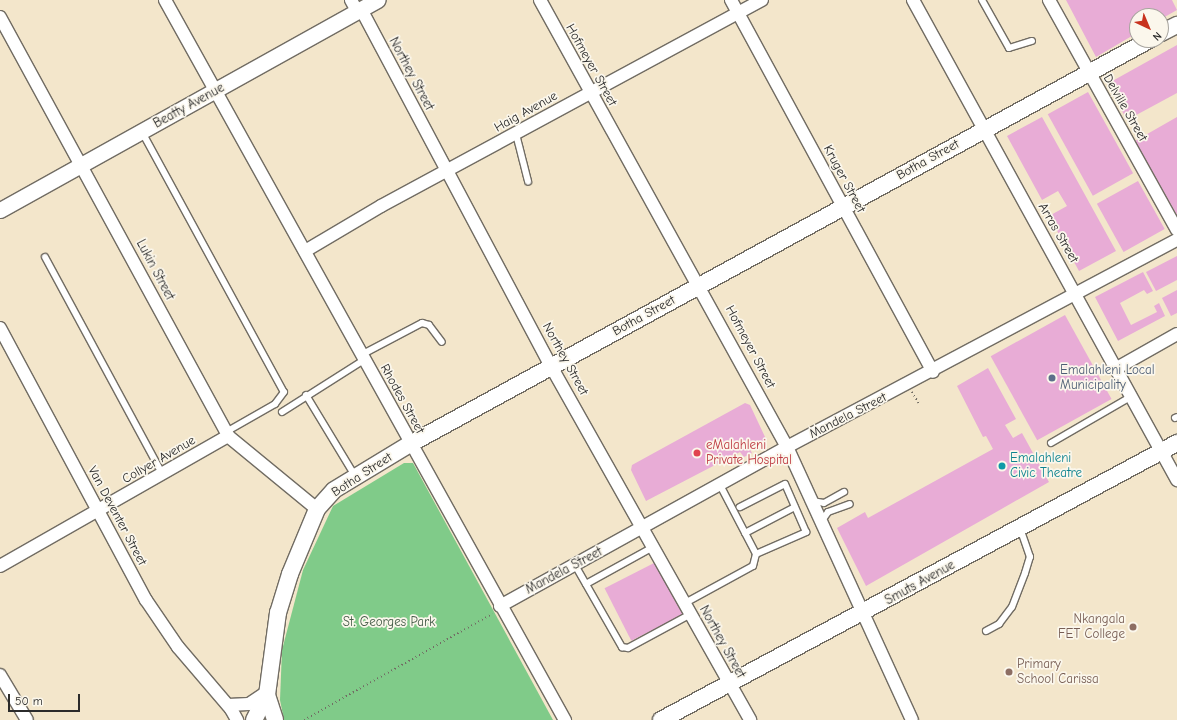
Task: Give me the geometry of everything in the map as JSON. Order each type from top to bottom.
[{"type":"main road","name":"Botha Street","points":[[268,693],[278,613],[317,509],[334,490],[410,444],[552,368],[983,129],[1134,48]]},
{"type":"main road","name":"Smuts Avenue","points":[[661,720],[862,615],[1177,443]]},
{"type":"main road","points":[[254,720],[268,693]]},
{"type":"main road","points":[[268,693],[275,720]]},
{"type":"street","name":"Rhodes Street","points":[[165,0],[305,251],[362,358],[565,720]]},
{"type":"street","name":"Beatty Avenue","points":[[0,210],[216,91],[359,5],[377,0]]},
{"type":"street","name":"Hofmeyer Street","points":[[540,0],[589,93],[701,285],[787,447],[862,615],[912,720]]},
{"type":"street","name":"Kruger Street","points":[[731,0],[933,372]]},
{"type":"street","name":"Haig Avenue","points":[[305,251],[589,93],[762,0]]},
{"type":"street","name":"Arras Street","points":[[913,0],[983,129],[1078,295],[1177,480]]},
{"type":"street","name":"Delville Street","points":[[1049,0],[1177,230]]},
{"type":"street","name":"Northey Street","points":[[359,5],[552,368],[750,720]]},
{"type":"street","name":"Lukin Street","points":[[0,17],[83,164],[227,434],[317,509]]},
{"type":"street","name":"Mandela Street","points":[[501,607],[643,529],[787,447],[909,385],[1078,295],[1177,240]]},
{"type":"street","name":"Van Deventer Street","points":[[0,328],[146,600],[178,647],[228,705],[237,720]]},
{"type":"street","points":[[1117,368],[1177,334]]},
{"type":"street","name":"Collyer Avenue","points":[[0,566],[163,475],[227,434]]},
{"type":"street","points":[[0,675],[27,720]]},
{"type":"street","points":[[228,705],[249,704],[268,693]]},
{"type":"lane","points":[[982,0],[1009,48],[1032,40]]},
{"type":"lane","points":[[142,132],[284,392],[275,404],[227,434]]},
{"type":"lane","points":[[516,134],[528,181]]},
{"type":"lane","points":[[45,257],[163,475]]},
{"type":"lane","points":[[282,412],[362,358],[422,323],[429,325],[442,342]]},
{"type":"lane","points":[[306,395],[356,477]]},
{"type":"lane","points":[[1051,443],[1132,396]]},
{"type":"lane","points":[[740,507],[785,484],[806,532],[756,554]]},
{"type":"lane","points":[[685,603],[753,566],[756,554],[720,485]]},
{"type":"lane","points":[[811,500],[824,503],[844,492]]},
{"type":"lane","points":[[821,522],[828,512],[850,504]]},
{"type":"lane","points":[[745,533],[795,507]]},
{"type":"lane","points":[[986,631],[999,624],[1012,607],[1025,573],[1030,557],[1020,528]]},
{"type":"lane","points":[[586,584],[653,547]]},
{"type":"lane","points":[[575,565],[613,635],[625,648],[691,614]]},
{"type":"path","points":[[909,385],[920,405]]},
{"type":"path","points":[[304,720],[501,607]]},
{"type":"green space","name":"St. Georges Park","points":[[404,463],[413,463],[553,720],[284,720],[280,700],[282,650],[303,570],[333,506]]},
{"type":"building","points":[[1066,0],[1172,0],[1177,10],[1169,14],[1169,8],[1129,8],[1129,38],[1096,57]]},
{"type":"building","points":[[1177,45],[1177,93],[1127,120],[1107,84]]},
{"type":"building","points":[[1088,92],[1133,173],[1093,196],[1048,114]]},
{"type":"building","points":[[1042,117],[1116,251],[1079,271],[1049,216],[1067,206],[1058,191],[1042,200],[1007,136]]},
{"type":"building","points":[[1177,117],[1177,215],[1135,141]]},
{"type":"building","points":[[1138,181],[1165,229],[1124,252],[1097,204]]},
{"type":"building","points":[[1177,256],[1177,280],[1156,291],[1146,272]]},
{"type":"building","points":[[1143,272],[1153,291],[1147,294],[1144,290],[1120,303],[1131,325],[1157,312],[1154,306],[1159,303],[1165,316],[1118,341],[1095,297]]},
{"type":"building","points":[[1177,290],[1177,313],[1171,316],[1162,298]]},
{"type":"building","name":"Emalahleni Local Municipality","points":[[1065,315],[1112,399],[1037,440],[991,356]]},
{"type":"building","name":"Emalahleni Civic Theatre","points":[[988,368],[1016,419],[1005,425],[1013,438],[1022,433],[1049,482],[866,586],[837,528],[865,512],[868,518],[993,449],[986,436],[983,437],[957,386]]},
{"type":"building","name":"eMalahleni Private Hospital","points":[[745,403],[750,405],[766,439],[749,448],[752,453],[744,457],[740,452],[646,501],[631,470],[632,465]]},
{"type":"building","points":[[658,561],[685,614],[631,641],[605,588]]},
{"type":"place","name":"Emalahleni Local Municipality","points":[[1052,378]]},
{"type":"place","name":"eMalahleni Private Hospital","points":[[697,453]]},
{"type":"place","name":"Emalahleni Civic Theatre","points":[[1002,466]]},
{"type":"place","name":"Nkangala FET College","points":[[1133,627]]},
{"type":"place","name":"Primary School Carissa","points":[[1009,672]]}]
